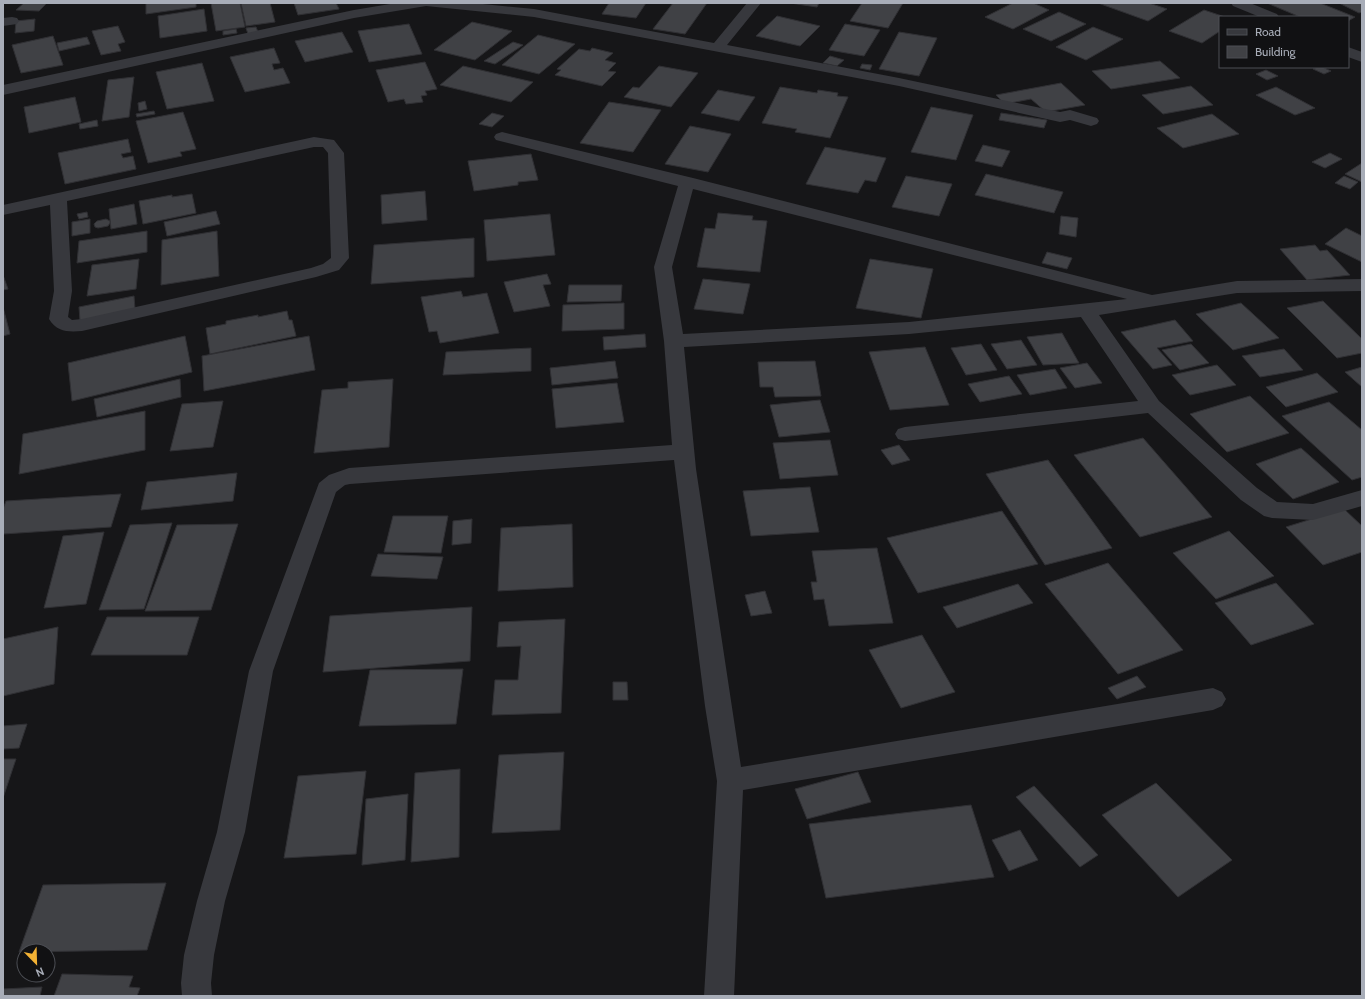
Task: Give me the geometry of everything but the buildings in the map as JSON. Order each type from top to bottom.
[{"type":"street","points":[[3,90],[354,14],[421,3]]},
{"type":"street","points":[[431,3],[534,13],[899,82],[1060,117],[1070,115],[1091,121]]},
{"type":"street","points":[[718,47],[754,3]]},
{"type":"street","points":[[1238,3],[1270,16]]},
{"type":"street","points":[[502,137],[687,182],[1154,300]]},
{"type":"street","points":[[3,210],[302,144],[314,142],[328,143],[336,153],[340,258],[331,268],[316,272],[82,325],[68,326],[58,318],[63,291],[58,198]]},
{"type":"street","points":[[687,182],[663,266],[674,341],[683,452],[718,706],[730,781],[719,996]]},
{"type":"street","points":[[674,341],[909,328],[1086,310],[1237,287],[1362,285]]},
{"type":"street","points":[[1086,310],[1152,406],[1249,494],[1272,510],[1313,512],[1362,498]]},
{"type":"street","points":[[905,434],[1152,406]]},
{"type":"street","points":[[197,996],[196,983],[199,955],[211,901],[231,832],[261,671],[327,488],[336,480],[349,476],[683,452]]},
{"type":"street","points":[[730,781],[1213,700]]}]
